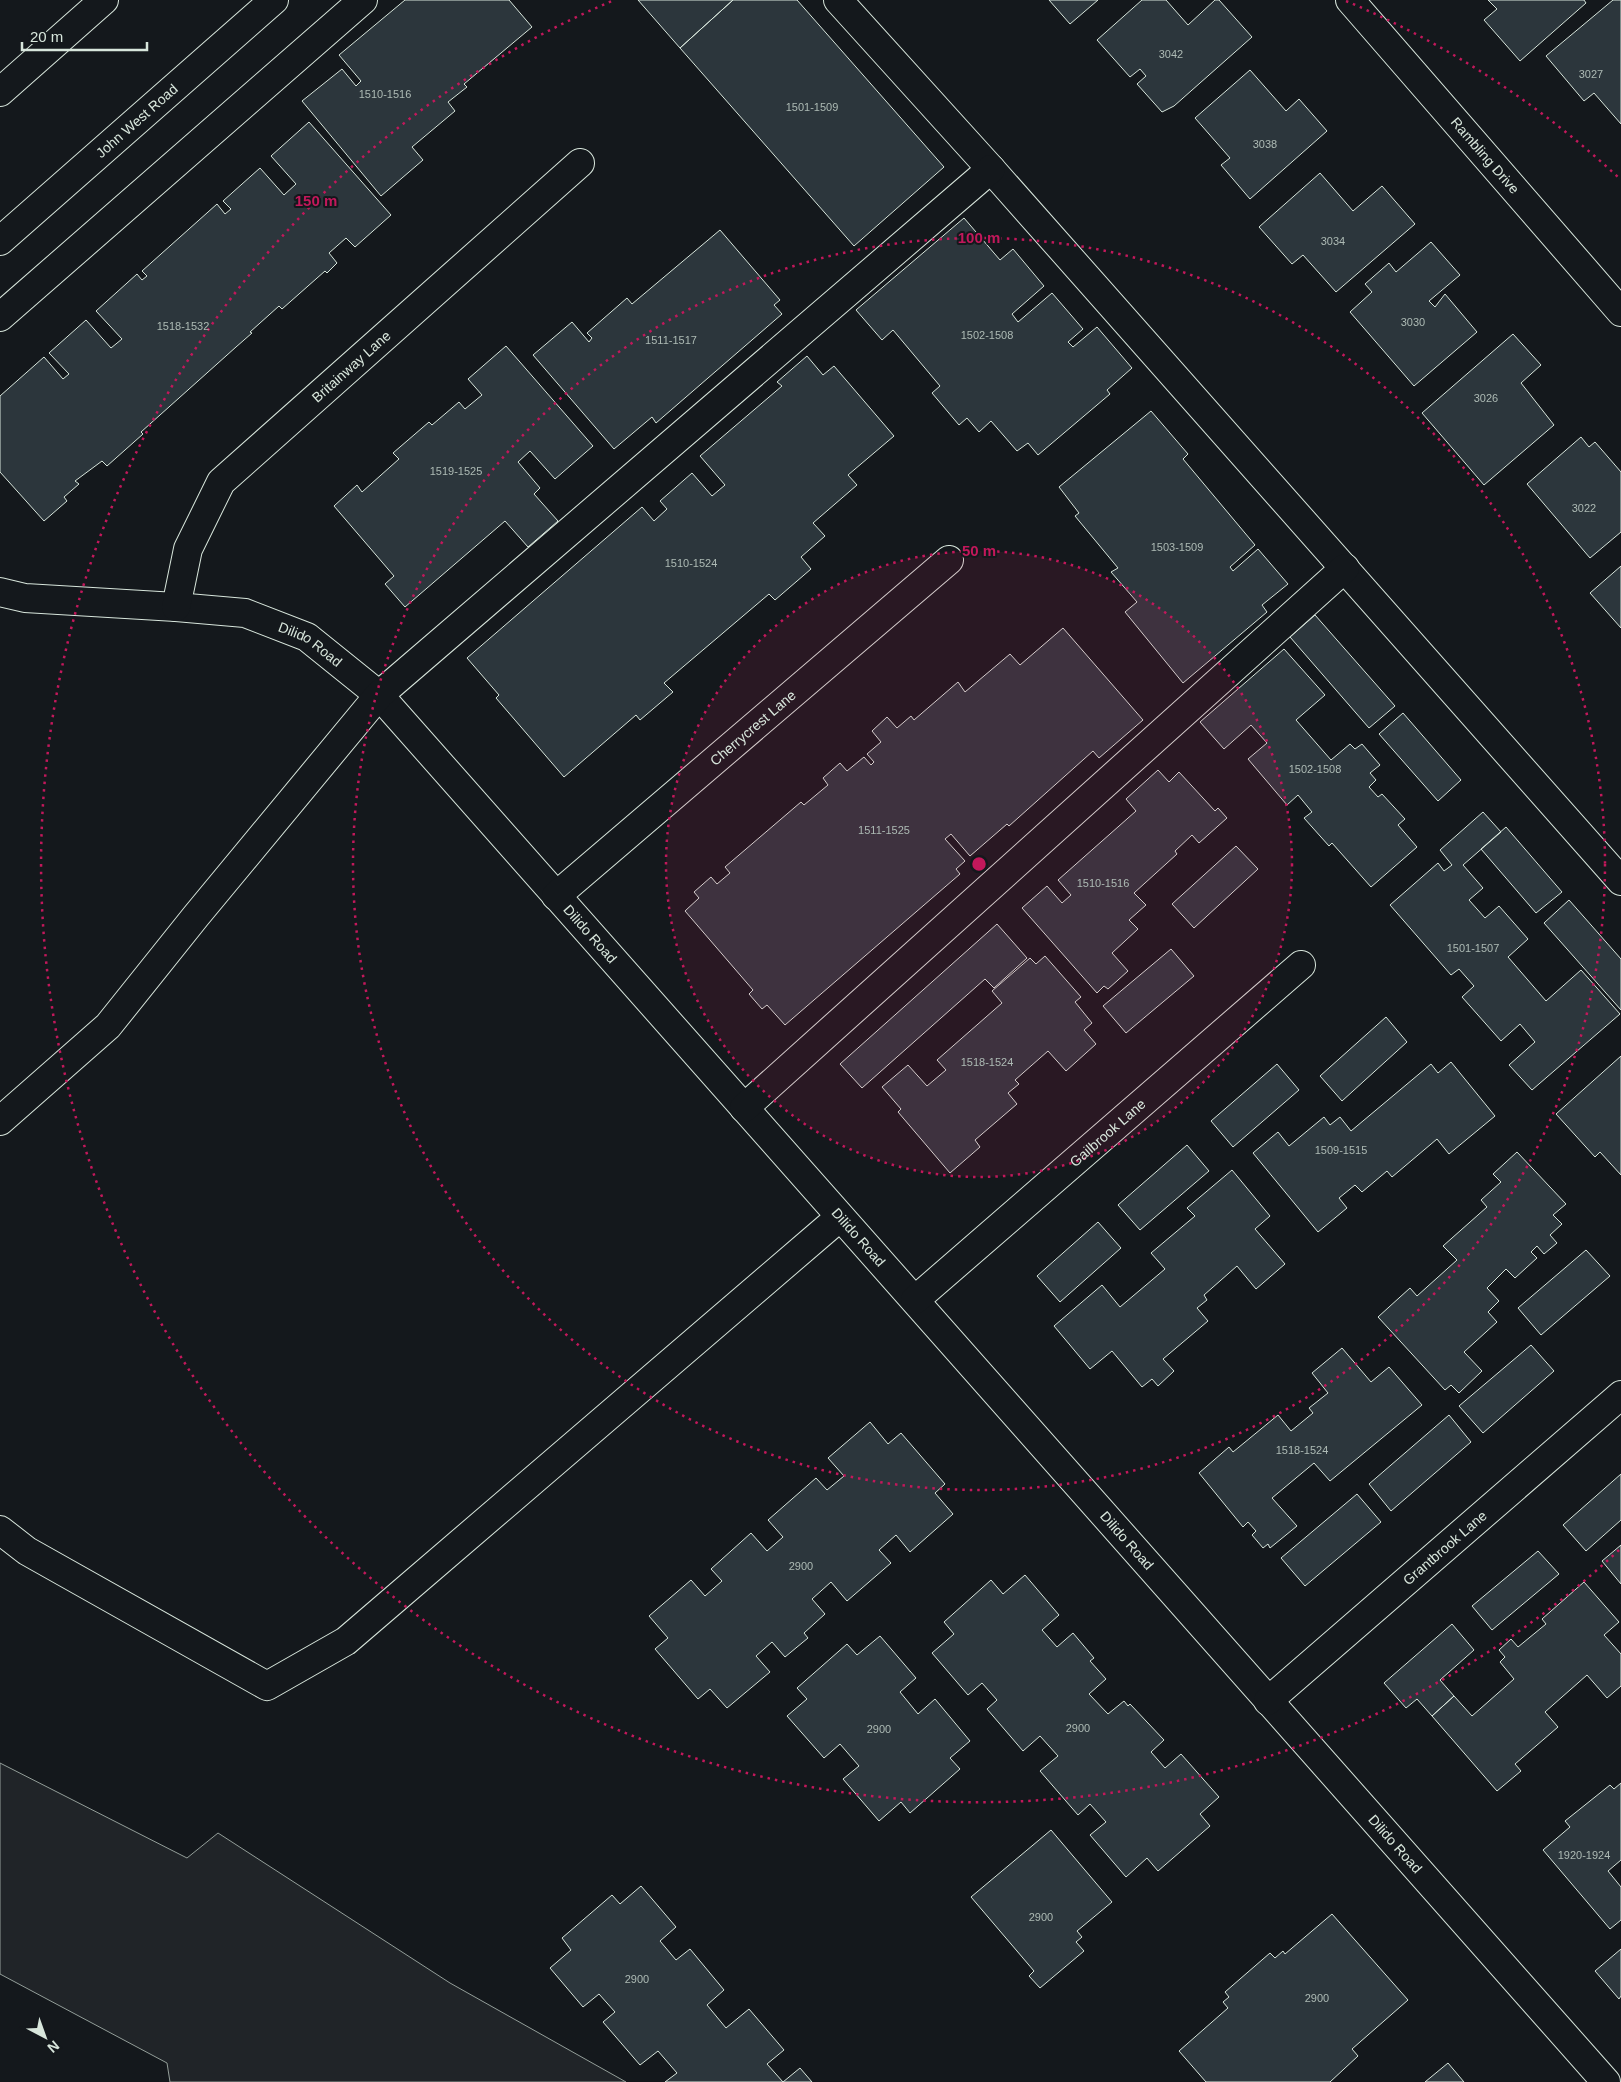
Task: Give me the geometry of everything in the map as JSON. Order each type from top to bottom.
[{"type":"street","points":[[0,92],[104,0]]},
{"type":"street","name":"John West Road","points":[[0,241],[274,0]]},
{"type":"street","points":[[0,317],[363,0]]},
{"type":"street","points":[[838,0],[991,169],[1621,881]]},
{"type":"street","name":"Rambling Drive","points":[[1350,0],[1621,312]]},
{"type":"street","name":"Britainway Lane","points":[[176,607],[188,549],[221,482],[580,163]]},
{"type":"street","points":[[0,1121],[108,1026],[208,901],[380,696],[991,169]]},
{"type":"street","name":"Cherrycrest Lane","points":[[556,896],[949,560]]},
{"type":"street","points":[[744,1108],[1345,568]]},
{"type":"street","name":"Dilido Road","points":[[0,592],[25,598],[245,613],[307,637],[380,696],[1606,2082]]},
{"type":"street","name":"Gailbrook Lane","points":[[915,1300],[1301,965]]},
{"type":"street","points":[[0,1530],[27,1551],[267,1686],[346,1641],[840,1217]]},
{"type":"street","name":"Grantbrook Lane","points":[[1268,1701],[1621,1395]]},
{"type":"shaded area","points":[[0,1763],[187,1858],[218,1833],[450,1983],[626,2082],[170,2082],[167,2063],[0,1974]]},
{"type":"building","points":[[405,0],[509,0],[532,27],[464,84],[467,87],[448,102],[455,111],[412,147],[423,160],[381,196],[302,101],[342,69],[356,86],[361,81],[339,55]]},
{"type":"building","points":[[638,0],[733,0],[680,48]]},
{"type":"building","points":[[733,0],[797,0],[944,167],[854,246],[680,48]]},
{"type":"building","points":[[1049,0],[1098,0],[1070,24]]},
{"type":"building","points":[[1142,0],[1166,0],[1188,25],[1215,0],[1219,0],[1252,37],[1174,106],[1162,112],[1137,84],[1146,76],[1140,69],[1130,77],[1097,40]]},
{"type":"building","points":[[1488,0],[1584,0],[1586,3],[1520,61],[1484,20],[1497,9]]},
{"type":"building","points":[[1613,0],[1621,0],[1621,124],[1594,93],[1584,101],[1546,56]]},
{"type":"building","points":[[1250,70],[1286,111],[1299,99],[1327,131],[1250,199],[1221,165],[1230,158],[1195,118]]},
{"type":"building","points":[[309,122],[391,215],[355,247],[346,238],[329,253],[337,263],[327,273],[325,271],[282,309],[279,306],[250,332],[252,333],[141,432],[143,434],[107,466],[102,461],[75,481],[79,484],[64,497],[67,501],[44,521],[0,472],[0,396],[44,357],[63,379],[69,374],[49,353],[86,320],[111,348],[122,339],[96,311],[137,274],[142,280],[147,276],[142,271],[217,204],[225,214],[231,209],[223,201],[260,168],[284,195],[296,184],[271,156]]},
{"type":"building","points":[[1320,173],[1353,211],[1382,186],[1415,224],[1336,292],[1303,255],[1292,264],[1259,227]]},
{"type":"building","points":[[964,218],[1000,260],[1013,249],[1044,286],[1012,314],[1018,322],[1052,293],[1083,329],[1068,342],[1073,347],[1097,327],[1132,368],[1107,390],[1110,394],[1038,455],[1028,443],[1017,451],[991,421],[979,432],[967,418],[959,425],[932,393],[940,386],[893,330],[882,340],[856,310]]},
{"type":"building","points":[[720,230],[780,300],[774,305],[782,314],[656,423],[652,417],[614,449],[533,355],[572,322],[589,342],[592,338],[587,333],[627,298],[632,304]]},
{"type":"building","points":[[1431,242],[1460,275],[1429,301],[1435,307],[1445,294],[1477,332],[1414,386],[1350,312],[1372,292],[1365,284],[1389,263],[1396,272]]},
{"type":"building","points":[[1513,334],[1541,365],[1521,383],[1554,425],[1484,485],[1422,413]]},
{"type":"building","points":[[506,346],[593,446],[555,479],[530,451],[518,462],[540,488],[534,494],[558,521],[528,547],[505,521],[405,607],[385,584],[394,576],[334,506],[357,485],[362,492],[399,459],[393,453],[429,422],[432,425],[459,402],[465,409],[482,395],[468,379]]},
{"type":"building","points":[[807,356],[823,375],[834,366],[894,436],[848,475],[857,485],[813,523],[825,536],[801,557],[811,569],[775,600],[769,594],[664,683],[673,692],[640,720],[636,715],[564,777],[496,698],[499,695],[467,658],[642,507],[654,521],[667,509],[660,501],[692,473],[712,496],[725,485],[700,456],[782,386],[777,382]]},
{"type":"building","points":[[1151,411],[1188,454],[1183,459],[1255,545],[1230,567],[1233,571],[1258,549],[1288,584],[1262,605],[1267,612],[1183,683],[1125,612],[1137,602],[1111,572],[1118,568],[1075,516],[1079,513],[1059,487]]},
{"type":"building","points":[[1581,437],[1589,447],[1595,442],[1621,472],[1621,532],[1590,558],[1527,484]]},
{"type":"building","points":[[1621,566],[1621,628],[1590,593]]},
{"type":"building","points":[[1315,615],[1395,706],[1369,728],[1290,637]]},
{"type":"building","points":[[1063,628],[1143,720],[1099,758],[1093,751],[1009,826],[1007,824],[970,856],[951,834],[945,839],[965,861],[956,869],[960,874],[785,1025],[767,1005],[762,1009],[749,994],[753,990],[685,911],[699,898],[694,892],[711,877],[717,884],[730,873],[725,867],[801,802],[804,805],[828,785],[823,778],[840,763],[847,771],[864,757],[871,765],[874,762],[867,754],[881,742],[872,731],[887,717],[897,728],[911,716],[914,720],[958,682],[965,692],[1010,654],[1020,665]]},
{"type":"building","points":[[1284,649],[1325,695],[1296,720],[1331,760],[1350,744],[1355,749],[1362,744],[1380,765],[1370,773],[1376,780],[1369,787],[1378,797],[1382,794],[1405,819],[1398,825],[1417,847],[1371,887],[1332,843],[1329,846],[1304,818],[1312,812],[1298,795],[1287,805],[1248,759],[1267,743],[1251,725],[1224,749],[1200,722]]},
{"type":"building","points":[[1403,713],[1461,780],[1438,801],[1379,734]]},
{"type":"building","points":[[1158,770],[1169,782],[1179,772],[1215,811],[1218,808],[1227,818],[1199,843],[1192,835],[1175,851],[1177,854],[1134,893],[1146,905],[1129,920],[1138,929],[1112,953],[1128,971],[1108,989],[1104,986],[1097,993],[1022,908],[1047,886],[1062,903],[1071,895],[1058,880],[1136,811],[1126,799]]},
{"type":"building","points":[[1483,812],[1501,832],[1463,865],[1483,888],[1469,900],[1485,918],[1499,906],[1528,939],[1508,957],[1546,1001],[1581,970],[1620,1014],[1532,1090],[1509,1065],[1535,1042],[1520,1024],[1501,1041],[1462,997],[1474,986],[1459,969],[1451,975],[1390,905],[1438,863],[1444,871],[1452,865],[1440,850]]},
{"type":"building","points":[[1506,827],[1562,892],[1536,913],[1481,849]]},
{"type":"building","points":[[1236,846],[1258,869],[1194,928],[1172,904]]},
{"type":"building","points":[[1569,900],[1621,959],[1621,1010],[1544,923]]},
{"type":"building","points":[[997,924],[1027,958],[994,988],[985,979],[862,1088],[840,1064]]},
{"type":"building","points":[[1171,949],[1194,976],[1126,1033],[1103,1006]]},
{"type":"building","points":[[1045,956],[1081,997],[1075,1002],[1092,1023],[1084,1030],[1096,1044],[1066,1071],[1048,1051],[1015,1080],[1019,1084],[1008,1093],[1017,1104],[975,1140],[980,1147],[950,1173],[898,1112],[901,1109],[882,1087],[908,1065],[927,1086],[946,1070],[937,1060],[1002,1003],[992,991],[1030,958],[1036,964]]},
{"type":"building","points":[[1386,1017],[1407,1042],[1342,1101],[1320,1076]]},
{"type":"building","points":[[1621,1056],[1621,1175],[1600,1152],[1595,1157],[1556,1114]]},
{"type":"building","points":[[1451,1062],[1495,1116],[1449,1154],[1437,1139],[1392,1177],[1387,1171],[1362,1192],[1355,1185],[1339,1198],[1347,1208],[1318,1232],[1253,1153],[1278,1132],[1289,1146],[1324,1117],[1330,1125],[1340,1117],[1351,1131],[1431,1064],[1438,1073]]},
{"type":"building","points":[[1277,1064],[1299,1090],[1233,1147],[1211,1121]]},
{"type":"building","points":[[1187,1145],[1209,1171],[1140,1230],[1118,1205]]},
{"type":"building","points":[[1517,1152],[1566,1204],[1553,1215],[1562,1224],[1550,1235],[1557,1243],[1544,1254],[1537,1246],[1531,1252],[1537,1258],[1515,1278],[1506,1269],[1487,1288],[1499,1301],[1488,1312],[1497,1322],[1464,1352],[1482,1371],[1459,1393],[1451,1385],[1445,1390],[1378,1317],[1410,1288],[1417,1296],[1457,1260],[1443,1246],[1487,1207],[1481,1200],[1501,1182],[1493,1174]]},
{"type":"building","points":[[1232,1170],[1270,1216],[1255,1229],[1285,1264],[1256,1289],[1237,1266],[1204,1295],[1207,1300],[1197,1308],[1208,1321],[1163,1359],[1174,1371],[1158,1386],[1152,1379],[1142,1387],[1112,1351],[1090,1369],[1054,1326],[1102,1285],[1120,1307],[1165,1269],[1151,1253],[1195,1216],[1187,1208]]},
{"type":"building","points":[[1098,1222],[1121,1248],[1060,1302],[1037,1276]]},
{"type":"building","points":[[1586,1250],[1610,1276],[1541,1335],[1518,1308]]},
{"type":"building","points":[[1531,1345],[1554,1371],[1483,1433],[1459,1406]]},
{"type":"building","points":[[1342,1348],[1371,1382],[1389,1367],[1422,1405],[1330,1481],[1314,1463],[1272,1498],[1297,1526],[1270,1548],[1268,1544],[1263,1548],[1252,1535],[1256,1531],[1248,1522],[1243,1527],[1199,1473],[1229,1447],[1233,1452],[1278,1415],[1291,1431],[1313,1413],[1309,1408],[1328,1393],[1312,1373]]},
{"type":"building","points":[[1449,1415],[1471,1442],[1391,1511],[1369,1484]]},
{"type":"building","points":[[870,1422],[888,1444],[901,1433],[945,1484],[935,1493],[953,1514],[910,1552],[896,1535],[879,1550],[891,1563],[847,1601],[831,1582],[812,1599],[825,1614],[804,1633],[808,1638],[785,1657],[772,1642],[756,1656],[770,1672],[727,1708],[710,1689],[698,1699],[655,1649],[668,1638],[649,1616],[691,1580],[705,1596],[722,1581],[711,1569],[751,1533],[767,1551],[783,1537],[768,1520],[816,1478],[827,1490],[844,1476],[828,1458]]},
{"type":"building","points":[[1621,1474],[1621,1520],[1586,1551],[1563,1525]]},
{"type":"building","points":[[1357,1494],[1381,1522],[1305,1586],[1281,1558]]},
{"type":"building","points":[[1621,1545],[1621,1584],[1602,1561]]},
{"type":"building","points":[[1538,1551],[1559,1574],[1492,1630],[1472,1606]]},
{"type":"building","points":[[1025,1575],[1059,1615],[1042,1630],[1057,1647],[1073,1633],[1094,1658],[1090,1661],[1106,1679],[1089,1694],[1108,1714],[1124,1701],[1128,1706],[1130,1704],[1164,1740],[1151,1752],[1165,1768],[1181,1754],[1219,1797],[1200,1814],[1210,1826],[1158,1871],[1147,1858],[1126,1877],[1090,1835],[1106,1822],[1090,1804],[1078,1815],[1040,1771],[1058,1756],[1040,1736],[1023,1751],[987,1709],[997,1700],[982,1683],[968,1695],[932,1653],[954,1634],[944,1622],[991,1580],[1003,1594]]},
{"type":"building","points":[[1584,1582],[1619,1622],[1604,1635],[1621,1654],[1621,1686],[1607,1698],[1587,1675],[1545,1712],[1558,1727],[1515,1764],[1521,1771],[1497,1791],[1432,1716],[1454,1696],[1472,1716],[1514,1679],[1500,1662],[1505,1657],[1499,1650],[1511,1639],[1518,1647],[1546,1624],[1542,1619]]},
{"type":"building","points":[[1452,1624],[1474,1650],[1440,1680],[1454,1696],[1432,1716],[1417,1699],[1406,1708],[1384,1683]]},
{"type":"building","points":[[880,1636],[916,1678],[900,1692],[918,1714],[935,1699],[970,1741],[950,1758],[960,1769],[910,1813],[901,1802],[879,1821],[843,1779],[859,1766],[840,1744],[824,1758],[787,1716],[807,1699],[797,1688],[847,1644],[857,1655]]},
{"type":"building","points":[[1621,1783],[1621,1860],[1608,1871],[1621,1887],[1621,1920],[1610,1929],[1543,1850],[1570,1827],[1565,1821],[1610,1785],[1614,1789]]},
{"type":"building","points":[[1051,1830],[1112,1902],[1077,1931],[1082,1937],[1076,1942],[1084,1951],[1040,1988],[1029,1976],[1034,1971],[971,1897]]},
{"type":"building","points":[[641,1886],[676,1927],[660,1941],[676,1960],[690,1949],[724,1990],[707,2005],[726,2028],[749,2009],[784,2050],[767,2064],[783,2082],[665,2082],[677,2073],[658,2051],[640,2065],[603,2022],[615,2012],[599,1994],[583,2007],[550,1968],[571,1950],[562,1938],[612,1895],[620,1904]]},
{"type":"building","points":[[1332,1914],[1408,2000],[1352,2049],[1358,2056],[1330,2082],[1206,2082],[1179,2051],[1228,2008],[1223,2002],[1229,1997],[1225,1992],[1270,1953],[1275,1958],[1283,1951],[1285,1954]]},
{"type":"building","points":[[1621,1949],[1621,1996],[1619,1999],[1595,1971]]},
{"type":"building","points":[[1448,2063],[1464,2082],[1425,2082]]},
{"type":"building","points":[[800,2068],[812,2082],[783,2082]]}]
